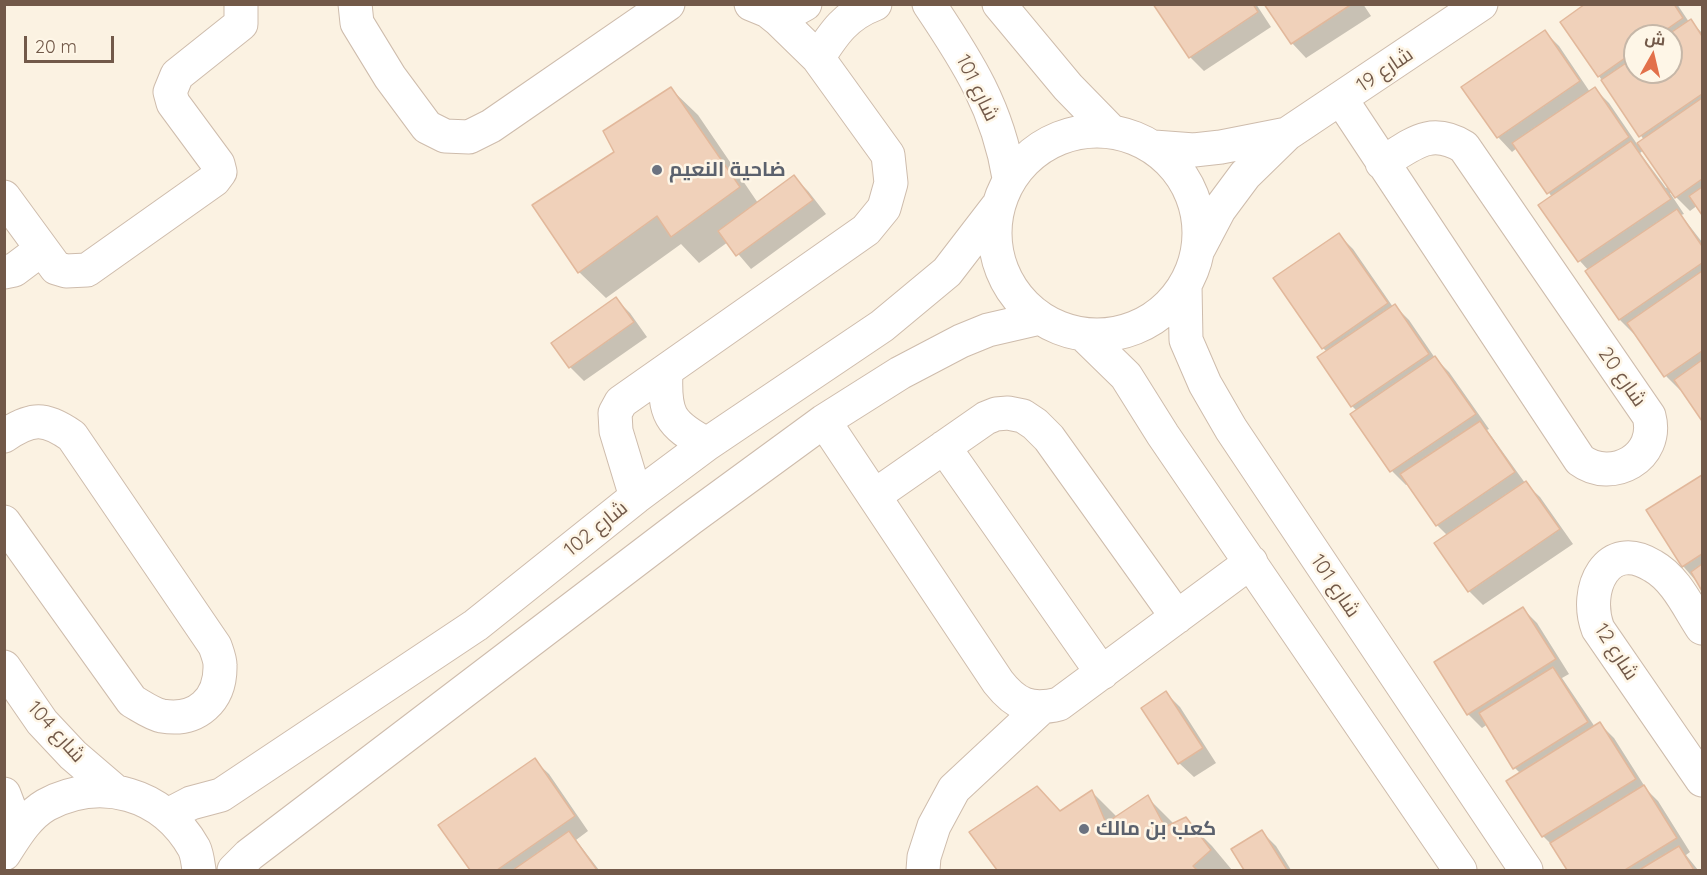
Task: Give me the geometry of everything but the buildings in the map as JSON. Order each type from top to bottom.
[{"type":"street","points":[[4,196],[56,268],[66,271],[87,270],[214,180],[220,172],[218,164],[173,103],[170,92],[177,75],[241,24],[241,4]]},
{"type":"street","points":[[355,4],[357,23],[390,77],[428,127],[445,136],[469,137],[491,126],[668,4]]},
{"type":"street","points":[[818,58],[836,30],[861,10],[875,4]]},
{"type":"street","name":"شارع 101","points":[[929,4],[953,40],[986,98],[1004,148],[1003,193]]},
{"type":"street","points":[[999,4],[1068,87],[1112,131]]},
{"type":"street","name":"شارع 19","points":[[1198,250],[1219,210],[1245,176],[1287,134],[1481,4]]},
{"type":"street","points":[[636,497],[616,431],[615,413],[621,402],[866,230],[884,208],[891,183],[888,155],[818,58],[778,9]]},
{"type":"street","name":"شارع 20","points":[[1341,99],[1382,163],[1580,460],[1600,470],[1628,464],[1640,455],[1651,436],[1649,416],[1464,147],[1444,138],[1422,139],[1382,163]]},
{"type":"street","points":[[1112,131],[1154,147],[1182,175],[1197,210],[1198,250],[1194,268],[1185,285],[1159,315],[1123,332],[1083,334],[1040,318],[1010,289],[995,249],[1003,193],[1036,150],[1072,133],[1112,131]]},
{"type":"street","name":"شارع 19","points":[[1154,147],[1194,150],[1287,134]]},
{"type":"street","name":"شارع 102","points":[[168,815],[191,803],[221,795],[476,625],[636,497],[707,444],[882,326],[947,272],[1003,193]]},
{"type":"street","points":[[4,272],[14,270],[42,249]]},
{"type":"street","name":"شارع 101","points":[[1185,285],[1186,340],[1205,384],[1447,755],[1526,870]]},
{"type":"street","points":[[234,870],[258,848],[690,519],[824,422],[900,373],[960,341],[988,330],[1040,318]]},
{"type":"street","points":[[1083,334],[1126,376],[1163,435],[1251,562],[1449,866]]},
{"type":"street","points":[[666,372],[665,399],[670,416],[684,432],[707,444]]},
{"type":"street","points":[[874,496],[986,418],[1008,413],[1023,416],[1049,438],[1177,617]]},
{"type":"street","points":[[4,436],[17,427],[43,420],[58,426],[72,436],[215,646],[220,664],[217,688],[207,706],[184,717],[160,715],[132,701],[4,522]]},
{"type":"street","points":[[824,422],[1009,696],[1022,703],[1041,708],[1059,704],[1251,562]]},
{"type":"street","points":[[944,447],[1102,673]]},
{"type":"street","name":"شارع 12","points":[[1702,628],[1673,583],[1651,564],[1624,558],[1611,562],[1595,586],[1593,615],[1598,629],[1702,780]]},
{"type":"street","name":"شارع 104","points":[[4,667],[42,722],[73,755],[115,791]]},
{"type":"street","points":[[923,870],[924,857],[934,826],[954,789],[1041,708]]},
{"type":"street","points":[[11,843],[44,806],[79,792],[115,791],[144,799],[168,815],[194,849],[199,870]]},
{"type":"street","points":[[4,794],[11,843]]},
{"type":"place","name":"ضاحية النعيم","points":[[657,170]]},
{"type":"place","name":"كعب بن مالك","points":[[1084,829]]}]
